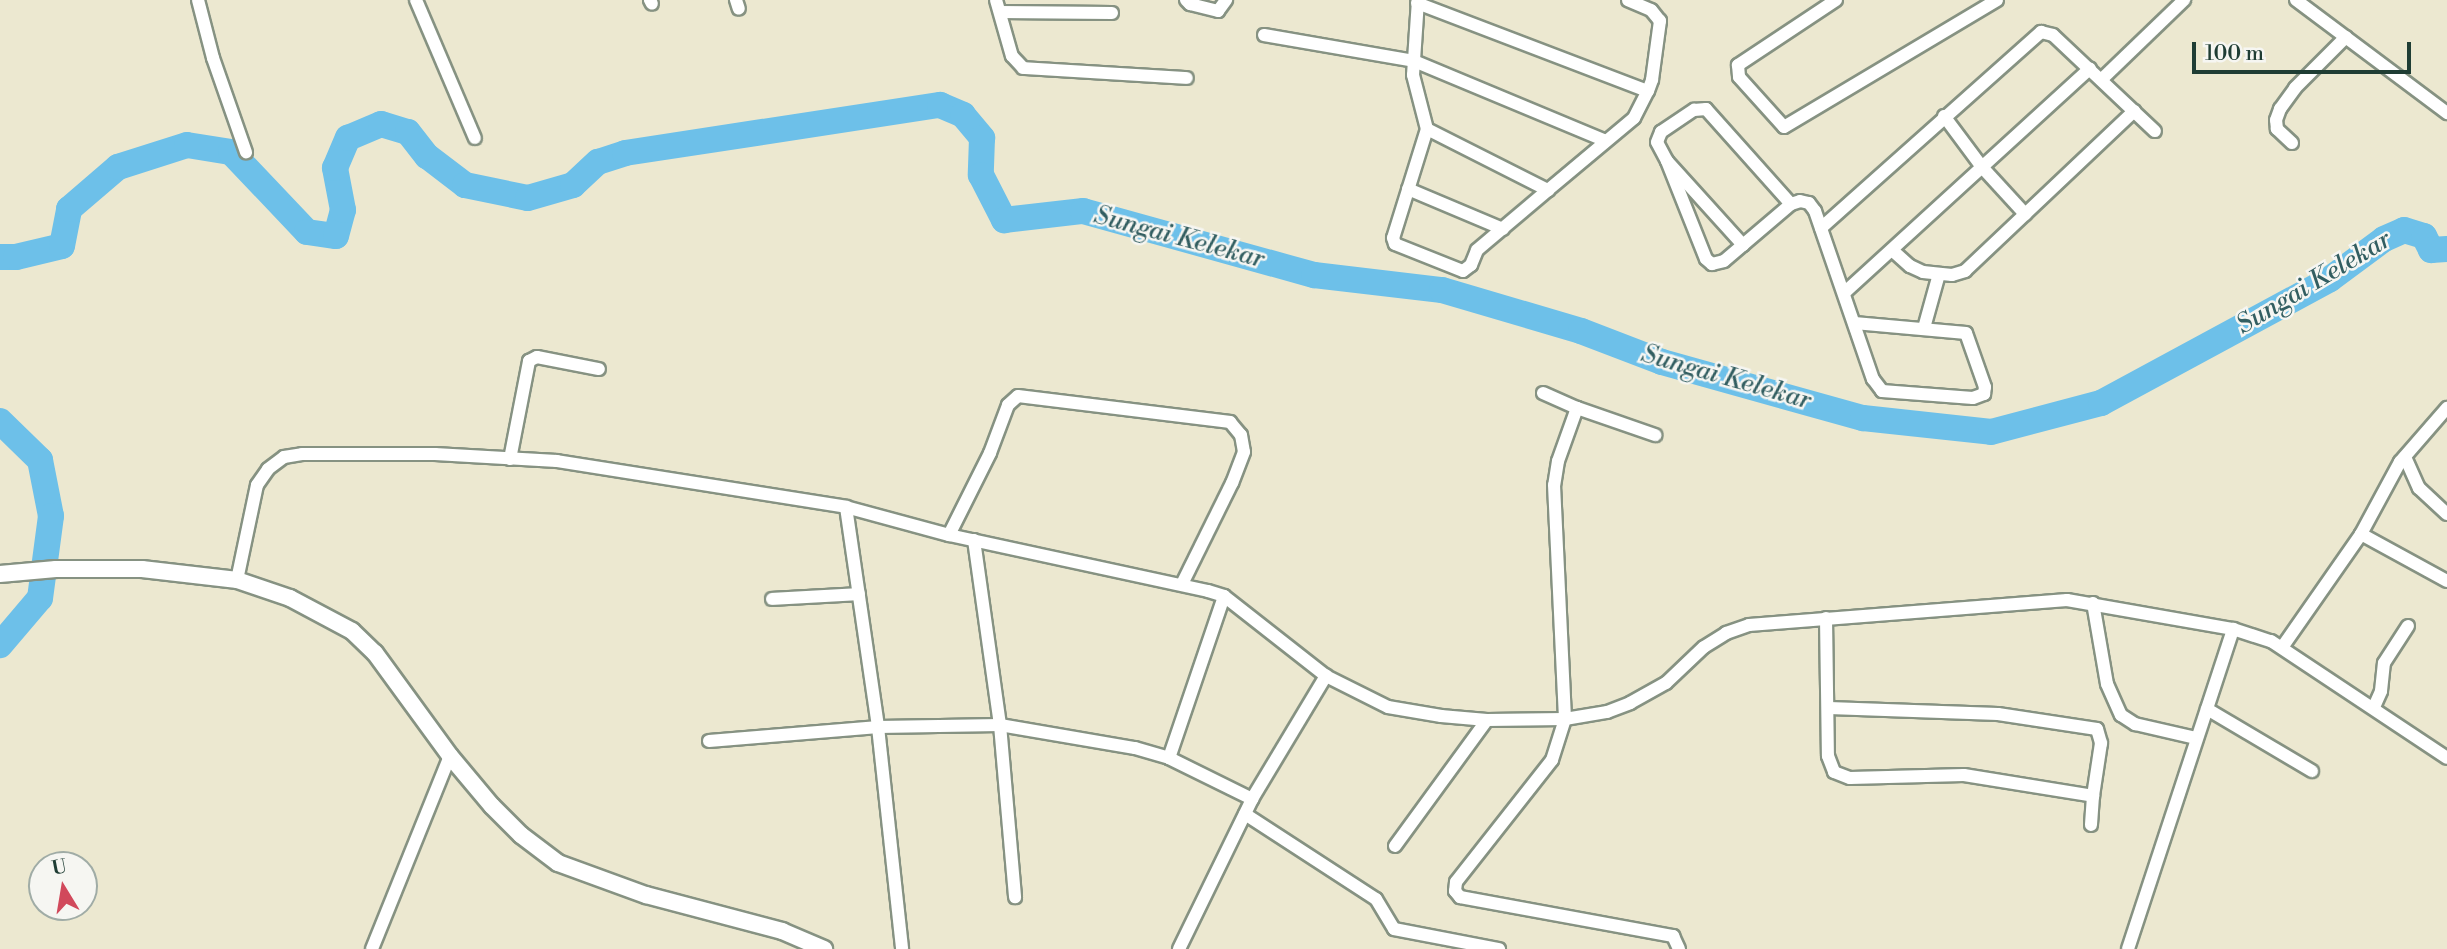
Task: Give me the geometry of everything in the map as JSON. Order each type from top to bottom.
[{"type":"street","points":[[198,0],[213,58],[246,152]]},
{"type":"street","points":[[416,0],[475,138]]},
{"type":"street","points":[[1186,0],[1190,4],[1218,10],[1226,0]]},
{"type":"street","points":[[1628,0],[1650,10],[1660,21],[1653,80],[1648,91],[1634,118],[1604,140],[1477,250],[1471,265],[1463,271],[1399,247],[1393,238],[1427,129],[1413,75],[1418,1],[1648,91]]},
{"type":"street","points":[[1827,2],[1738,65],[1740,77],[1784,127],[1997,0]]},
{"type":"street","points":[[2102,79],[2184,0]]},
{"type":"street","points":[[2295,0],[2447,113]]},
{"type":"street","points":[[1112,13],[998,6],[1012,56],[1023,68],[1187,78]]},
{"type":"street","points":[[1821,228],[2041,32],[2053,35],[2155,131]]},
{"type":"street","points":[[1264,36],[1414,61],[1604,140]]},
{"type":"street","points":[[2292,143],[2277,129],[2276,120],[2280,109],[2295,88],[2346,37]]},
{"type":"street","points":[[1844,293],[2090,68]]},
{"type":"street","points":[[1791,204],[1706,108],[1694,110],[1661,132],[1657,142],[1706,259],[1712,264],[1718,264],[1791,204],[1800,201],[1809,203],[1821,228],[1873,379],[1882,391],[1973,398],[1983,394],[1985,387],[1966,334],[1854,323]]},
{"type":"street","points":[[1892,250],[1916,269],[1938,274],[1965,271],[2134,111]]},
{"type":"street","points":[[1944,116],[1982,167],[2025,214]]},
{"type":"street","points":[[1427,129],[1548,190]]},
{"type":"street","points":[[1667,161],[1743,245]]},
{"type":"street","points":[[1409,189],[1503,229]]},
{"type":"street","points":[[1924,328],[1938,274]]},
{"type":"street","points":[[510,458],[529,361],[537,357],[599,369]]},
{"type":"street","points":[[1543,393],[1577,408],[1655,435]]},
{"type":"street","points":[[949,535],[989,453],[1008,404],[1018,396],[1230,422],[1241,435],[1244,452],[1232,483],[1182,584]]},
{"type":"street","points":[[1577,408],[1558,461],[1554,485],[1565,719],[1552,760],[1457,882],[1456,893],[1460,897],[1673,936],[1679,949]]},
{"type":"street","points":[[2283,646],[2361,534],[2405,457],[2447,408]]},
{"type":"street","points":[[237,580],[257,485],[268,469],[284,457],[316,454],[510,458],[595,465],[846,508],[949,535],[1182,584],[1224,596],[1326,676],[1388,706],[1487,720],[1565,719],[1607,712],[1630,703],[1667,683],[1704,647],[1726,633],[1749,625],[2067,600],[2233,629],[2283,646],[2447,758]]},
{"type":"street","points":[[2405,457],[2418,488],[2447,514]]},
{"type":"street","points":[[846,508],[878,727],[902,949]]},
{"type":"street","points":[[2361,534],[2447,581]]},
{"type":"street","points":[[974,540],[1000,725],[1015,897]]},
{"type":"street","points":[[0,574],[56,569],[142,569],[237,580],[290,598],[352,631],[375,653],[450,756],[492,806],[558,863],[646,895],[782,931],[824,949]]},
{"type":"street","points":[[772,599],[859,594]]},
{"type":"street","points":[[1169,758],[1224,596]]},
{"type":"street","points":[[2093,603],[2107,684],[2121,715],[2135,724],[2196,738]]},
{"type":"street","points":[[1826,618],[1829,762],[1839,775],[1850,778],[1964,775],[2093,796]]},
{"type":"street","points":[[2374,707],[2381,691],[2384,663],[2408,626]]},
{"type":"street","points":[[2128,949],[2233,629]]},
{"type":"street","points":[[1179,949],[1252,799],[1326,676]]},
{"type":"street","points":[[1829,708],[1998,714],[2097,729],[2101,743],[2091,825]]},
{"type":"street","points":[[2207,709],[2312,771]]},
{"type":"street","points":[[1395,846],[1487,720]]},
{"type":"street","points":[[709,741],[878,727],[1000,725],[1135,748],[1169,758],[1252,799]]},
{"type":"street","points":[[372,949],[450,756]]},
{"type":"street","points":[[1245,814],[1376,899],[1394,929],[1499,949]]},
{"type":"waterway","name":"Sungai Kelekar","points":[[0,257],[16,257],[62,246],[69,209],[118,167],[187,145],[231,152],[307,232],[336,236],[343,210],[335,168],[348,138],[381,124],[408,132],[427,156],[465,185],[528,198],[573,185],[598,162],[625,153],[940,105],[963,115],[982,138],[981,175],[1004,220],[1083,211],[1314,275],[1442,290],[1581,331],[1662,362],[1863,418],[1991,432],[2101,403],[2330,279],[2384,239],[2404,230],[2424,236],[2431,250],[2447,249]]},
{"type":"waterway","name":"Sungai Kelekar","points":[[0,421],[40,460],[51,516],[40,598],[0,645]]}]
